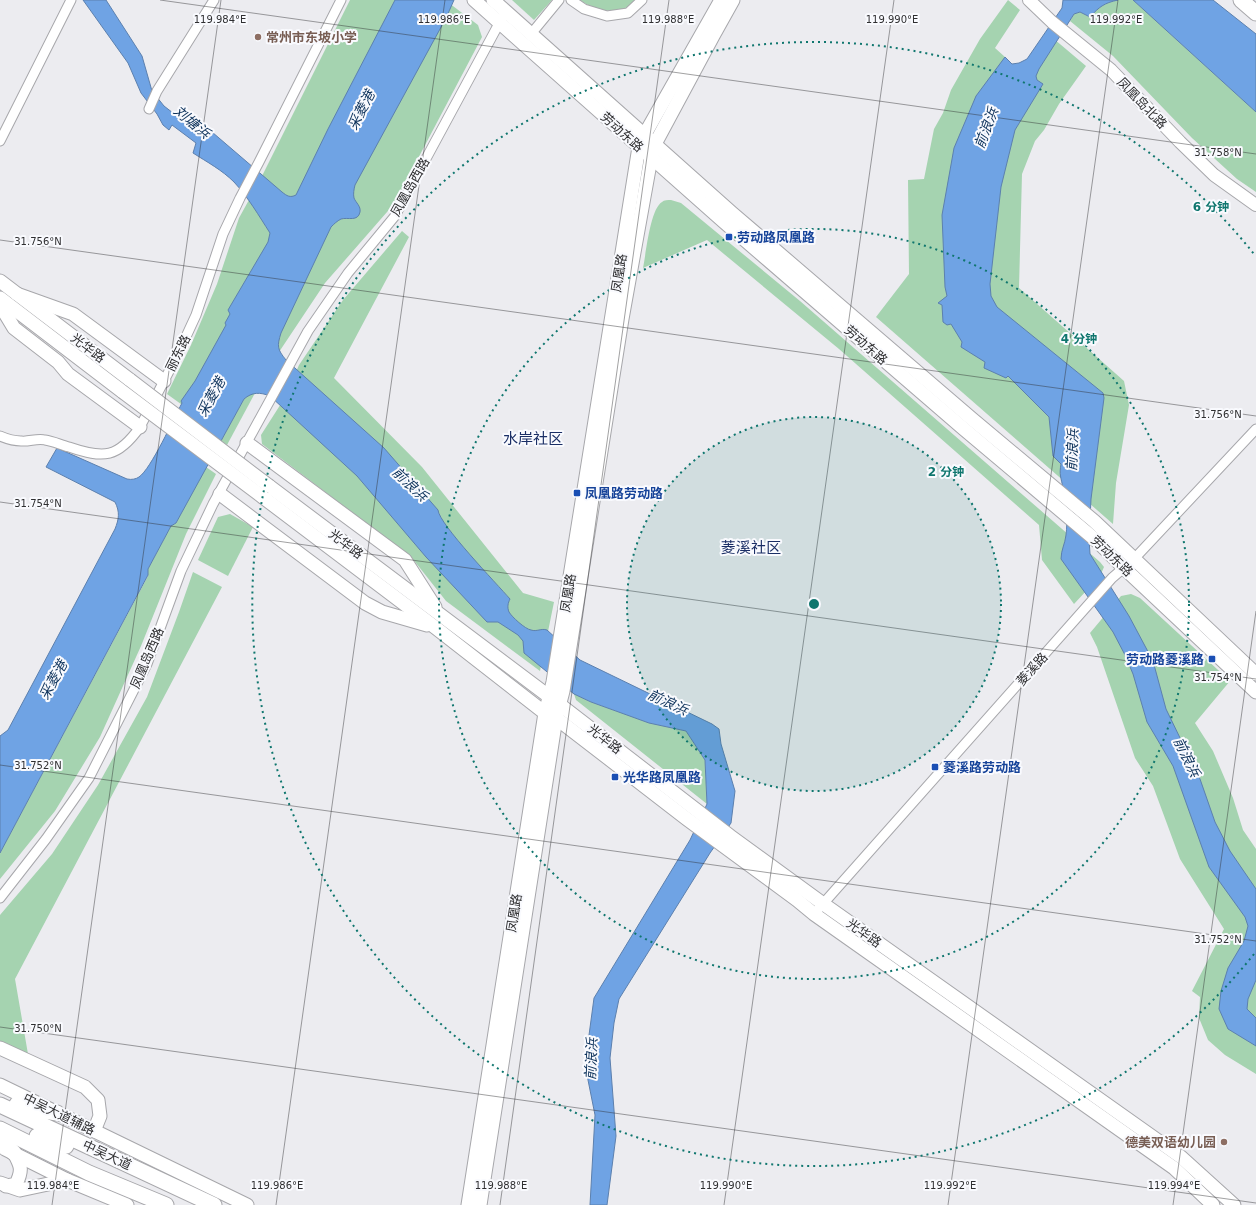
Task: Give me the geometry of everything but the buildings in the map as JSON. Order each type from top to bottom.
[{"type":"main road","name":"劳动东路","points":[[474,0],[531,34],[744,223],[1094,521],[1256,674]]},
{"type":"main road","name":"劳动东路","points":[[493,0],[503,18],[651,158],[765,258],[1098,542],[1256,692]]},
{"type":"main road","points":[[708,33],[714,0]]},
{"type":"main road","name":"凤凰路","points":[[565,640],[651,158],[655,144],[708,33],[721,0]]},
{"type":"main road","name":"凤凰路","points":[[468,1205],[551,715],[558,686],[640,147],[645,134],[708,33],[733,0]]},
{"type":"main road","points":[[708,33],[744,0]]},
{"type":"main road","points":[[1242,0],[1256,13]]},
{"type":"main road","name":"光华路","points":[[0,281],[127,386],[266,492],[436,628],[551,715],[726,840],[822,903],[1181,1157],[1234,1205]]},
{"type":"main road","points":[[17,294],[73,314],[164,381]]},
{"type":"main road","name":"光华路","points":[[0,298],[127,386]]},
{"type":"main road","points":[[0,305],[14,328],[58,362],[68,374],[140,427]]},
{"type":"main road","points":[[247,443],[404,560],[439,614]]},
{"type":"main road","name":"光华路","points":[[266,492],[439,614],[554,701],[690,814]]},
{"type":"main road","points":[[220,494],[365,603],[382,612],[436,628]]},
{"type":"main road","name":"凤凰路","points":[[480,1205],[551,715]]},
{"type":"main road","name":"光华路","points":[[726,840],[814,914],[1174,1168],[1213,1205]]},
{"type":"main road","points":[[0,1048],[85,1087],[98,1100],[100,1116],[94,1131]]},
{"type":"main road","name":"中吴大道辅路","points":[[0,1085],[247,1205]]},
{"type":"main road","points":[[0,1096],[26,1108],[57,1113]]},
{"type":"main road","name":"中吴大道","points":[[0,1105],[214,1205]]},
{"type":"main road","points":[[0,1119],[55,1144],[66,1146],[68,1142],[61,1134]]},
{"type":"main road","name":"中吴大道","points":[[0,1129],[103,1179],[166,1205]]},
{"type":"main road","points":[[0,1140],[14,1153],[21,1166],[20,1177],[16,1184],[3,1184]]},
{"type":"main road","points":[[0,1146],[67,1180],[127,1205]]},
{"type":"main road","points":[[103,1179],[97,1170],[99,1166],[104,1163],[182,1201],[202,1205]]},
{"type":"main road","points":[[3,1184],[20,1190],[56,1181],[67,1180]]},
{"type":"street","points":[[0,141],[71,0]]},
{"type":"street","points":[[149,108],[157,92],[214,0]]},
{"type":"street","name":"丽东路","points":[[0,436],[21,441],[42,439],[49,440],[69,448],[101,455],[123,448],[140,427],[196,315],[223,234],[341,0]]},
{"type":"street","points":[[531,34],[559,0]]},
{"type":"street","points":[[571,0],[584,9],[607,16],[628,13],[642,0]]},
{"type":"street","name":"凤凰岛北路","points":[[1028,0],[1052,22],[1111,70],[1214,175],[1256,205]]},
{"type":"street","name":"凤凰岛西路","points":[[0,898],[46,839],[89,778],[147,664],[181,571],[220,494],[296,352],[308,331],[348,273],[395,216],[503,18]]},
{"type":"street","name":"菱溪路","points":[[814,914],[822,903],[1088,607],[1112,578],[1134,559],[1256,429]]},
{"type":"green space","points":[[350,0],[407,0],[192,412],[167,394],[191,345],[217,284],[239,218],[260,180]]},
{"type":"green space","points":[[445,0],[478,25],[482,37],[394,204],[325,283],[279,352],[268,347]]},
{"type":"green space","points":[[512,0],[552,0],[534,20]]},
{"type":"green space","points":[[580,0],[635,0],[626,7],[613,11],[601,10]]},
{"type":"green space","points":[[1008,0],[1020,10],[995,48],[1016,70],[1054,39],[1086,66],[1059,104],[1044,130],[1035,141],[1022,174],[1019,288],[1124,381],[1129,405],[1116,483],[1113,524],[876,317],[909,274],[908,180],[924,179],[934,129],[943,113],[951,90],[980,39]]},
{"type":"green space","points":[[1118,0],[1133,0],[1256,112],[1256,192],[1237,179],[1192,138],[1113,56],[1070,21],[1074,14],[1080,12],[1090,17],[1102,6]]},
{"type":"green space","points":[[665,200],[681,203],[800,301],[1100,562],[1104,567],[1100,576],[1074,604],[1042,560],[1039,525],[839,349],[707,240],[643,268],[654,213],[662,202]]},
{"type":"green space","points":[[402,231],[409,237],[334,378],[422,467],[523,593],[554,602],[540,671],[446,601],[412,558],[262,444],[261,435],[284,399],[299,365],[343,300]]},
{"type":"green space","points":[[255,393],[227,445],[221,441],[244,399],[249,394]]},
{"type":"green space","points":[[206,467],[216,474],[186,534],[141,646],[100,737],[55,811],[0,879],[0,853],[148,576],[148,569],[171,526],[176,523]]},
{"type":"green space","points":[[230,514],[253,527],[228,576],[198,560],[218,517]]},
{"type":"green space","points":[[193,572],[222,587],[15,979],[28,1054],[0,1041],[0,915],[52,854],[98,785],[147,697]]},
{"type":"green space","points":[[1131,594],[1140,598],[1230,681],[1195,723],[1213,751],[1233,798],[1243,830],[1256,849],[1256,1074],[1225,1055],[1208,1040],[1199,1018],[1200,997],[1192,991],[1224,929],[1180,859],[1153,786],[1135,758],[1097,647],[1090,633],[1121,596]]},
{"type":"green space","points":[[574,694],[591,702],[647,722],[686,731],[705,760],[707,804],[576,700]]},
{"type":"water","points":[[83,0],[106,0],[142,56],[152,91],[164,106],[204,137],[212,132],[282,192],[290,196],[294,196],[296,195],[328,129],[395,0],[454,0],[446,18],[355,185],[354,196],[360,208],[359,215],[355,218],[341,219],[331,227],[281,333],[279,347],[286,360],[384,448],[438,510],[448,528],[510,599],[508,608],[513,617],[531,630],[547,630],[580,660],[712,724],[719,729],[721,744],[735,791],[731,823],[710,853],[619,999],[614,1023],[610,1058],[616,1136],[607,1205],[590,1205],[595,1115],[585,1065],[594,998],[690,840],[707,804],[705,760],[686,731],[649,723],[591,702],[574,694],[524,653],[523,641],[518,635],[498,622],[487,622],[426,557],[357,476],[270,396],[256,393],[244,399],[176,523],[171,526],[148,569],[148,575],[0,853],[0,736],[8,730],[115,529],[118,519],[118,509],[115,502],[46,467],[57,448],[127,479],[137,478],[144,472],[162,443],[182,403],[181,401],[195,381],[226,325],[225,323],[230,314],[228,310],[268,242],[270,233],[249,200],[234,182],[193,153],[196,143],[172,125],[169,130],[163,125],[157,114],[141,93],[128,63]]},
{"type":"water","name":"前浪浜","points":[[1063,0],[1118,0],[1102,6],[1090,17],[1080,12],[1074,14],[1039,69],[1036,76],[1037,80],[1043,84],[1015,130],[1001,187],[990,284],[991,296],[997,307],[1103,393],[1104,398],[1091,499],[1089,539],[1090,554],[1129,616],[1153,661],[1166,709],[1200,779],[1215,822],[1230,851],[1256,889],[1256,980],[1248,999],[1247,1009],[1256,1018],[1256,1046],[1228,1029],[1219,1009],[1221,991],[1228,968],[1244,941],[1248,926],[1245,917],[1209,867],[1173,766],[1147,722],[1133,674],[1125,655],[1113,632],[1061,559],[1066,535],[1066,511],[1060,476],[1061,464],[1053,456],[1049,417],[1008,376],[1006,378],[984,368],[985,362],[961,347],[962,342],[951,324],[947,325],[943,322],[942,305],[938,303],[947,296],[945,287],[942,215],[954,148],[976,96],[1005,57],[1012,64],[1019,63],[1027,59],[1062,8]]},
{"type":"water","points":[[1133,0],[1213,0],[1256,34],[1256,112]]},
{"type":"place","name":"常州市东坡小学","points":[[258,37]]},
{"type":"place","name":"劳动路凤凰路","points":[[729,237]]},
{"type":"place","name":"凤凰路劳动路","points":[[577,493]]},
{"type":"place","name":"劳动路菱溪路","points":[[1212,659]]},
{"type":"place","name":"菱溪路劳动路","points":[[935,767]]},
{"type":"place","name":"光华路凤凰路","points":[[615,777]]},
{"type":"place","name":"德美双语幼儿园","points":[[1224,1142]]},
{"type":"district","name":"水岸社区","points":[[533,439]]},
{"type":"district","name":"菱溪社区","points":[[751,548]]},
{"type":"water label","name":"采菱港","points":[[361,110]]},
{"type":"water label","name":"刘塘浜","points":[[192,122]]},
{"type":"water label","name":"采菱港","points":[[211,397]]},
{"type":"water label","name":"采菱港","points":[[53,680]]}]
